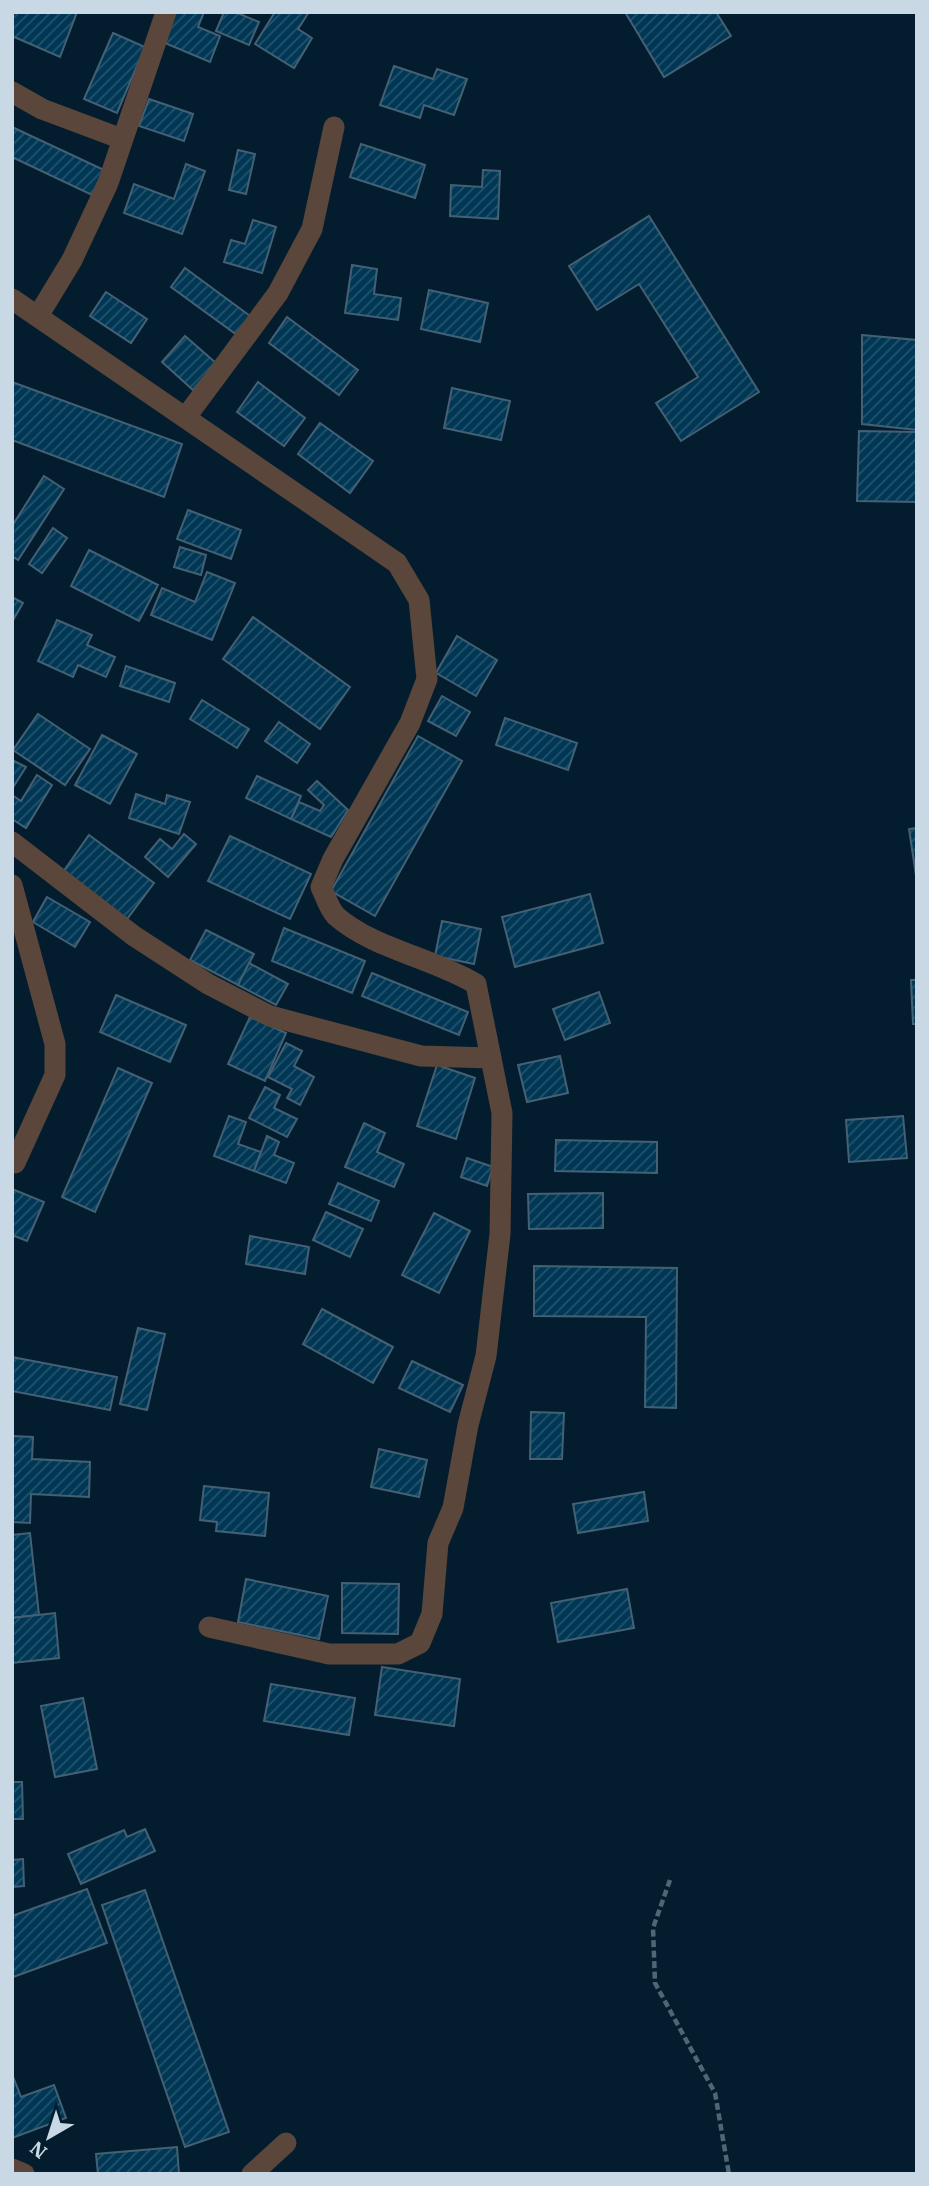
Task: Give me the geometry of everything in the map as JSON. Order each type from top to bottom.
[{"type":"street","points":[[38,316],[72,260],[108,183],[166,12]]},
{"type":"street","points":[[12,92],[42,109],[122,139]]},
{"type":"street","points":[[186,417],[278,293],[312,229],[334,127]]},
{"type":"street","points":[[12,299],[397,564],[419,600],[427,679],[410,723],[332,859],[321,887],[334,914],[381,943],[447,967],[476,984],[502,1113],[500,1234],[486,1356],[468,1425],[453,1508],[438,1543],[432,1615],[420,1643],[397,1654],[329,1654],[209,1627]]},
{"type":"street","points":[[14,849],[134,936],[208,984],[270,1016],[421,1056],[491,1058]]},
{"type":"street","points":[[12,885],[55,1044],[55,1075],[15,1163]]},
{"type":"street","points":[[252,2174],[286,2143]]},
{"type":"street","points":[[12,2169],[24,2174]]},
{"type":"path","points":[[670,1880],[653,1928],[655,1983],[715,2093],[729,2174]]},
{"type":"building","points":[[12,12],[77,12],[60,57],[12,36]]},
{"type":"building","points":[[172,12],[204,12],[198,27],[220,36],[210,62],[160,41]]},
{"type":"building","points":[[224,12],[235,12],[259,22],[249,45],[216,31]]},
{"type":"building","points":[[275,12],[309,12],[298,29],[312,38],[294,68],[255,44]]},
{"type":"building","points":[[625,12],[716,12],[731,36],[664,77]]},
{"type":"building","points":[[113,33],[145,47],[117,113],[84,99]]},
{"type":"building","points":[[394,66],[433,79],[437,69],[467,79],[454,115],[424,105],[420,118],[380,105]]},
{"type":"building","points":[[149,99],[193,114],[184,141],[139,126]]},
{"type":"building","points":[[12,127],[104,170],[92,195],[12,157]]},
{"type":"building","points":[[361,144],[425,165],[415,198],[350,177]]},
{"type":"building","points":[[238,150],[255,154],[246,194],[229,190]]},
{"type":"building","points":[[186,164],[205,171],[182,234],[124,213],[134,184],[174,199]]},
{"type":"building","points":[[483,170],[500,171],[498,219],[450,216],[451,185],[482,187]]},
{"type":"building","points":[[649,216],[759,392],[681,441],[656,403],[698,377],[639,284],[597,310],[569,266]]},
{"type":"building","points":[[253,220],[276,227],[262,273],[224,262],[231,240],[245,244]]},
{"type":"building","points":[[352,265],[377,269],[374,294],[401,298],[398,320],[345,313]]},
{"type":"building","points":[[185,268],[250,316],[237,335],[171,287]]},
{"type":"building","points":[[429,290],[488,303],[480,342],[421,329]]},
{"type":"building","points":[[106,292],[147,319],[131,343],[90,316]]},
{"type":"building","points":[[287,317],[358,370],[339,395],[269,343]]},
{"type":"building","points":[[862,335],[917,340],[917,430],[862,424]]},
{"type":"building","points":[[185,336],[216,363],[193,390],[162,362]]},
{"type":"building","points":[[12,382],[182,444],[164,497],[12,440]]},
{"type":"building","points":[[258,382],[305,418],[284,446],[237,412]]},
{"type":"building","points":[[452,388],[510,401],[501,440],[444,428]]},
{"type":"building","points":[[320,423],[373,461],[350,493],[298,454]]},
{"type":"building","points":[[859,431],[917,432],[917,502],[857,501]]},
{"type":"building","points":[[44,476],[64,489],[18,560],[12,556],[12,526]]},
{"type":"building","points":[[188,510],[241,530],[231,559],[177,539]]},
{"type":"building","points":[[53,528],[67,538],[42,573],[29,564]]},
{"type":"building","points":[[180,547],[206,555],[201,575],[174,567]]},
{"type":"building","points":[[89,550],[158,585],[139,621],[71,586]]},
{"type":"building","points":[[207,572],[235,583],[212,640],[151,615],[162,588],[195,602]]},
{"type":"building","points":[[12,597],[23,603],[12,622]]},
{"type":"building","points":[[253,617],[350,687],[320,729],[223,659]]},
{"type":"building","points":[[57,620],[92,635],[87,645],[115,657],[106,677],[78,665],[73,677],[38,661]]},
{"type":"building","points":[[457,636],[497,660],[476,696],[436,673]]},
{"type":"building","points":[[126,666],[175,683],[169,702],[120,686]]},
{"type":"building","points":[[442,696],[470,712],[456,736],[428,721]]},
{"type":"building","points":[[202,700],[249,729],[237,748],[190,719]]},
{"type":"building","points":[[38,714],[90,749],[65,785],[13,750]]},
{"type":"building","points":[[505,718],[577,743],[568,770],[496,745]]},
{"type":"building","points":[[279,722],[310,744],[297,763],[265,741]]},
{"type":"building","points":[[102,735],[137,754],[110,804],[75,785]]},
{"type":"building","points":[[418,736],[462,761],[375,916],[331,891]]},
{"type":"building","points":[[12,760],[26,767],[12,789]]},
{"type":"building","points":[[37,775],[52,785],[26,828],[12,819],[12,795],[21,801]]},
{"type":"building","points":[[257,776],[301,796],[291,819],[246,798]]},
{"type":"building","points":[[317,781],[348,810],[331,837],[291,819],[299,802],[320,811],[324,805],[308,790]]},
{"type":"building","points":[[136,794],[165,804],[167,795],[190,802],[179,834],[129,818]]},
{"type":"building","points":[[917,828],[917,882],[909,829]]},
{"type":"building","points":[[184,834],[196,844],[168,877],[145,857],[160,839],[172,849]]},
{"type":"building","points":[[89,835],[154,883],[127,919],[63,872]]},
{"type":"building","points":[[230,836],[311,874],[290,919],[208,881]]},
{"type":"building","points":[[590,894],[603,943],[515,967],[502,917]]},
{"type":"building","points":[[47,897],[90,922],[75,947],[33,922]]},
{"type":"building","points":[[442,921],[481,929],[474,964],[435,956]]},
{"type":"building","points":[[284,928],[365,961],[352,993],[272,961]]},
{"type":"building","points":[[206,930],[254,954],[238,985],[190,960]]},
{"type":"building","points":[[249,963],[288,984],[276,1005],[238,985]]},
{"type":"building","points":[[372,973],[468,1012],[459,1035],[362,996]]},
{"type":"building","points":[[911,980],[917,980],[917,1024],[913,1024]]},
{"type":"building","points":[[599,992],[610,1023],[565,1040],[553,1009]]},
{"type":"building","points":[[116,995],[186,1025],[170,1062],[100,1032]]},
{"type":"building","points":[[250,1017],[286,1033],[265,1081],[228,1064]]},
{"type":"building","points":[[286,1043],[302,1051],[294,1066],[314,1077],[300,1105],[287,1098],[292,1089],[268,1077]]},
{"type":"building","points":[[560,1056],[568,1093],[527,1102],[518,1065]]},
{"type":"building","points":[[437,1065],[475,1078],[456,1139],[417,1126]]},
{"type":"building","points":[[118,1068],[152,1083],[95,1212],[62,1197]]},
{"type":"building","points":[[265,1087],[280,1095],[274,1108],[297,1119],[287,1137],[249,1118]]},
{"type":"building","points":[[229,1116],[246,1122],[238,1144],[261,1152],[254,1171],[214,1156]]},
{"type":"building","points":[[903,1116],[907,1158],[849,1162],[846,1120]]},
{"type":"building","points":[[364,1123],[385,1133],[377,1152],[404,1164],[394,1187],[345,1167]]},
{"type":"building","points":[[267,1136],[279,1142],[274,1155],[294,1163],[286,1183],[254,1171]]},
{"type":"building","points":[[556,1140],[657,1142],[657,1173],[555,1171]]},
{"type":"building","points":[[467,1158],[493,1167],[487,1186],[461,1177]]},
{"type":"building","points":[[338,1183],[379,1201],[371,1221],[329,1204]]},
{"type":"building","points":[[12,1189],[44,1202],[27,1241],[12,1235]]},
{"type":"building","points":[[603,1193],[603,1228],[529,1229],[528,1194]]},
{"type":"building","points":[[326,1212],[363,1229],[350,1257],[313,1240]]},
{"type":"building","points":[[434,1213],[470,1231],[439,1293],[402,1275]]},
{"type":"building","points":[[250,1236],[309,1247],[305,1274],[246,1264]]},
{"type":"building","points":[[534,1266],[677,1268],[676,1408],[645,1407],[646,1317],[534,1316]]},
{"type":"building","points":[[322,1309],[393,1347],[373,1383],[303,1344]]},
{"type":"building","points":[[138,1328],[165,1334],[147,1410],[120,1404]]},
{"type":"building","points":[[12,1357],[117,1377],[110,1410],[12,1391]]},
{"type":"building","points":[[412,1361],[463,1385],[450,1412],[399,1388]]},
{"type":"building","points":[[531,1412],[564,1413],[562,1459],[530,1459]]},
{"type":"building","points":[[12,1436],[33,1437],[32,1459],[90,1462],[89,1497],[31,1494],[30,1523],[12,1522]]},
{"type":"building","points":[[379,1449],[427,1460],[419,1497],[371,1487]]},
{"type":"building","points":[[204,1486],[269,1493],[265,1536],[216,1531],[217,1522],[200,1520]]},
{"type":"building","points":[[644,1492],[648,1521],[578,1533],[573,1504]]},
{"type":"building","points":[[30,1533],[39,1615],[12,1618],[12,1535]]},
{"type":"building","points":[[246,1579],[328,1596],[319,1639],[238,1622]]},
{"type":"building","points":[[342,1583],[399,1584],[398,1634],[342,1633]]},
{"type":"building","points":[[627,1589],[634,1628],[558,1642],[551,1603]]},
{"type":"building","points":[[55,1613],[59,1658],[12,1663],[12,1618]]},
{"type":"building","points":[[382,1667],[460,1679],[454,1726],[375,1715]]},
{"type":"building","points":[[271,1684],[355,1698],[349,1735],[264,1721]]},
{"type":"building","points":[[83,1698],[97,1769],[55,1777],[41,1706]]},
{"type":"building","points":[[12,1782],[22,1782],[23,1819],[12,1819]]},
{"type":"building","points":[[145,1829],[155,1851],[81,1884],[68,1854],[124,1830],[127,1837]]},
{"type":"building","points":[[23,1859],[24,1886],[12,1887],[12,1860]]},
{"type":"building","points":[[87,1889],[107,1943],[13,1977],[12,1916]]},
{"type":"building","points":[[145,1890],[229,2132],[185,2147],[102,1905]]},
{"type":"building","points":[[12,2074],[21,2097],[54,2085],[66,2118],[12,2138]]},
{"type":"building","points":[[177,2147],[179,2174],[98,2174],[96,2154]]}]
